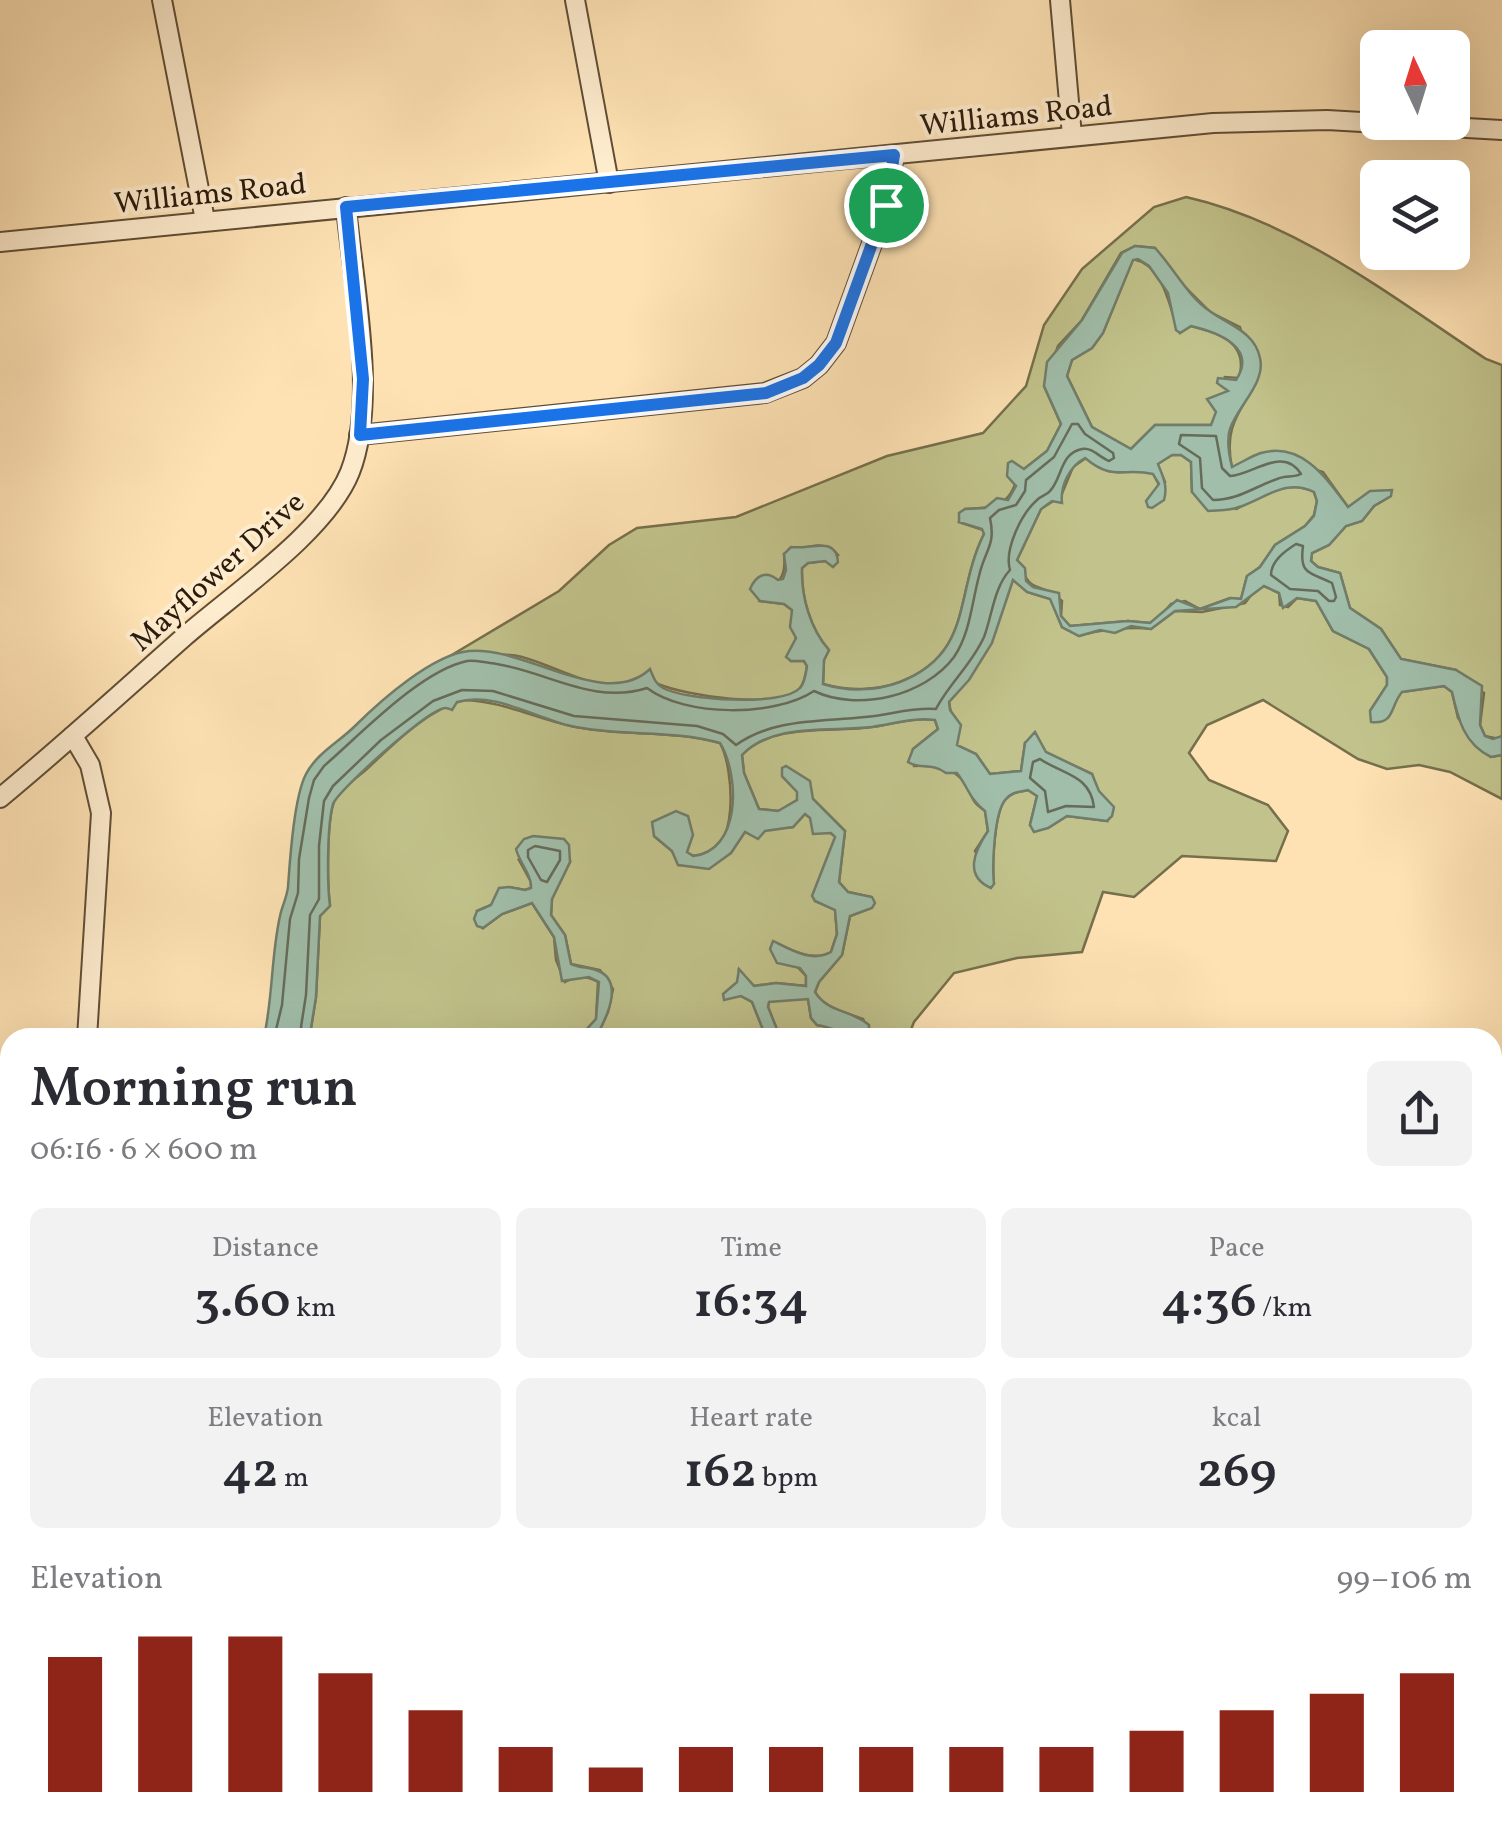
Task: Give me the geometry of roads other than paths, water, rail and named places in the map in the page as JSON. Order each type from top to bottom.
[{"type":"street","points":[[162,0],[205,220]]},
{"type":"street","points":[[574,0],[609,182]]},
{"type":"street","points":[[1060,0],[1072,136]]},
{"type":"street","name":"Williams Road","points":[[0,242],[1213,123],[1294,120],[1502,130]]},
{"type":"street","points":[[360,435],[766,393],[803,378],[836,343],[886,205],[894,155]]},
{"type":"street","name":"Mayflower Drive","points":[[0,798],[321,517],[350,471],[360,435],[363,379],[346,207]]},
{"type":"street","points":[[73,736],[90,765],[101,813],[88,1028]]},
{"type":"water","points":[[1135,246],[1155,248],[1195,298],[1247,335],[1257,349],[1261,367],[1229,434],[1232,467],[1261,453],[1289,452],[1312,465],[1348,507],[1370,491],[1392,490],[1391,496],[1374,506],[1362,521],[1346,526],[1329,545],[1312,553],[1311,561],[1340,573],[1350,608],[1381,629],[1401,659],[1456,670],[1482,686],[1480,725],[1485,736],[1502,736],[1502,755],[1491,757],[1468,738],[1452,692],[1444,686],[1402,692],[1388,718],[1371,722],[1370,711],[1387,685],[1387,677],[1369,649],[1333,631],[1316,601],[1297,598],[1283,608],[1279,593],[1264,586],[1236,607],[1175,611],[1151,629],[1131,626],[1115,633],[1100,630],[1079,636],[1062,627],[1050,599],[1027,592],[1013,580],[992,643],[969,680],[949,702],[961,725],[957,745],[976,754],[990,774],[1021,771],[1025,743],[1035,732],[1046,752],[1092,774],[1099,791],[1114,807],[1112,816],[1107,821],[1067,816],[1034,832],[1030,825],[1037,796],[1028,790],[1010,795],[998,816],[991,888],[982,883],[974,870],[976,854],[988,831],[985,811],[957,773],[908,762],[913,749],[938,729],[935,720],[786,733],[755,745],[742,755],[744,773],[759,809],[778,811],[797,800],[797,792],[782,776],[782,768],[786,766],[810,781],[813,799],[845,831],[839,882],[848,892],[872,897],[875,903],[872,908],[850,916],[842,955],[815,992],[833,1008],[855,1016],[869,1028],[817,1025],[811,1018],[808,999],[769,1002],[776,1028],[762,1028],[752,1002],[741,996],[724,1000],[723,994],[737,982],[739,969],[754,986],[806,986],[806,976],[800,968],[777,963],[770,949],[773,941],[809,956],[831,952],[837,934],[835,910],[812,896],[835,837],[831,833],[813,834],[810,818],[805,814],[793,827],[765,831],[758,839],[745,832],[731,853],[709,869],[678,865],[672,851],[654,836],[652,822],[676,811],[688,816],[693,835],[687,852],[693,856],[709,851],[720,841],[728,827],[733,792],[727,757],[720,743],[590,729],[485,700],[457,702],[452,710],[436,712],[404,735],[350,783],[333,804],[328,855],[330,906],[320,916],[311,1028],[266,1028],[302,784],[322,754],[378,704],[424,669],[469,651],[491,652],[564,674],[611,683],[632,680],[650,669],[660,686],[691,696],[755,700],[790,694],[802,686],[807,666],[804,661],[786,657],[796,638],[790,627],[792,610],[784,604],[760,601],[750,589],[762,576],[783,579],[784,554],[791,547],[827,546],[838,562],[833,567],[825,561],[808,563],[802,568],[805,601],[829,650],[824,660],[823,684],[872,689],[900,682],[924,670],[940,655],[959,620],[984,534],[982,529],[959,522],[959,513],[985,508],[997,498],[1008,500],[1016,486],[1007,476],[1008,463],[1012,461],[1024,469],[1047,451],[1061,424],[1044,386],[1047,362],[1082,320],[1122,253]],"holes":[[[1133,260],[1149,266],[1168,293],[1176,330],[1180,333],[1191,326],[1212,332],[1232,343],[1242,358],[1236,380],[1218,378],[1217,383],[1228,391],[1207,399],[1216,412],[1211,425],[1155,425],[1131,449],[1092,427],[1067,376],[1072,360],[1092,348],[1103,333]],[[1172,455],[1181,455],[1191,462],[1192,492],[1208,511],[1235,508],[1294,487],[1314,492],[1314,516],[1275,545],[1260,567],[1247,576],[1241,599],[1231,598],[1200,609],[1177,600],[1150,623],[1070,626],[1061,616],[1059,593],[1033,587],[1017,560],[1041,509],[1052,501],[1062,503],[1067,477],[1085,458],[1111,472],[1153,474],[1159,484],[1146,501],[1152,508],[1165,495],[1158,464]]]},
{"type":"water","points":[[524,839],[564,839],[569,845],[570,862],[552,899],[551,915],[565,935],[571,964],[596,970],[610,982],[611,1001],[600,1028],[588,1028],[596,1019],[599,982],[589,977],[562,981],[554,937],[532,903],[502,914],[483,928],[474,919],[477,911],[491,905],[499,888],[531,888],[516,849]]}]
